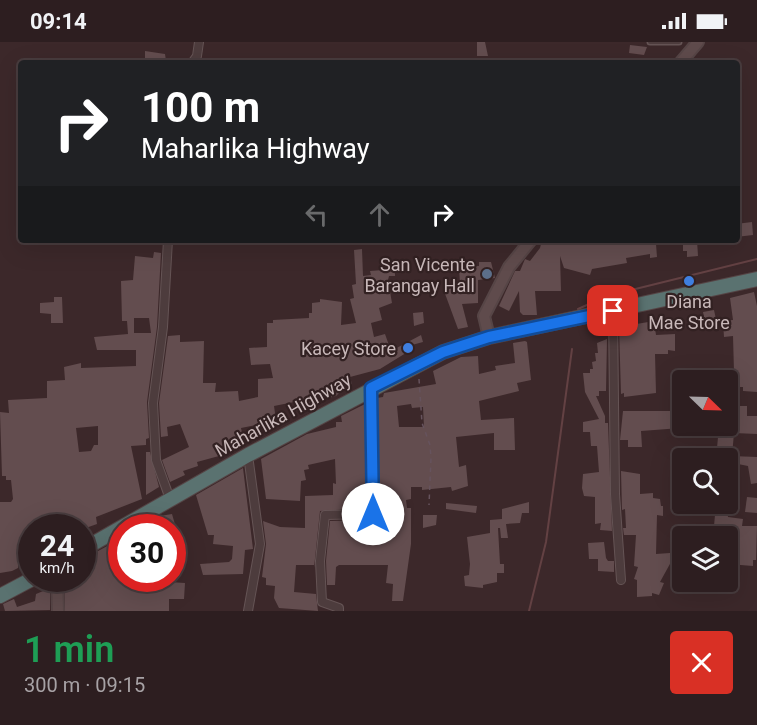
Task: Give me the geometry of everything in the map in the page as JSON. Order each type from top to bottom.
[{"type":"highway","name":"Maharlika Highway","points":[[96,542],[248,455],[415,364],[443,352],[489,337],[757,279]]},
{"type":"highway","points":[[0,596],[18,586]]},
{"type":"street","points":[[194,60],[199,42]]},
{"type":"street","points":[[683,60],[698,42]]},
{"type":"street","points":[[168,243],[163,327],[153,403],[156,460],[170,499]]},
{"type":"street","points":[[489,337],[483,316],[509,267],[529,243]]},
{"type":"street","points":[[613,311],[615,494],[621,580]]},
{"type":"street","points":[[339,611],[339,608],[322,602],[320,561],[325,515],[373,514],[371,388]]},
{"type":"street","points":[[248,455],[260,544],[248,611]]},
{"type":"street","points":[[57,592],[58,611]]},
{"type":"lane","points":[[650,42],[679,42]]},
{"type":"path","points":[[415,364],[421,384],[422,423],[430,445],[429,505]]},
{"type":"building","points":[[477,42],[485,42],[488,56],[477,56]]},
{"type":"building","points":[[630,45],[647,47],[644,55],[629,53]]},
{"type":"building","points":[[145,51],[165,54],[166,60],[145,60]]},
{"type":"building","points":[[752,222],[753,235],[740,237],[740,224]]},
{"type":"building","points":[[541,243],[656,244],[657,257],[650,258],[650,254],[626,258],[627,263],[592,269],[590,275],[564,268],[560,256],[561,291],[535,291],[537,315],[523,315],[520,312],[519,291],[509,311],[499,306],[515,271],[520,271],[525,259],[530,261]]},
{"type":"building","points":[[683,243],[697,243],[698,256],[687,257],[687,251],[683,251]]},
{"type":"building","points":[[362,249],[363,276],[371,275],[370,271],[395,269],[395,276],[389,276],[388,280],[392,303],[379,308],[382,320],[371,323],[374,337],[385,334],[391,351],[421,335],[423,342],[412,345],[414,348],[380,369],[350,377],[352,384],[340,388],[341,391],[336,396],[306,404],[307,409],[296,411],[294,402],[274,406],[276,420],[273,421],[274,425],[266,427],[265,423],[241,428],[244,442],[218,453],[219,456],[197,462],[198,466],[183,471],[185,475],[170,482],[162,460],[189,447],[180,424],[167,427],[168,436],[161,437],[159,403],[168,336],[180,335],[180,342],[204,341],[203,383],[216,383],[215,392],[238,391],[239,401],[258,397],[258,379],[273,378],[270,364],[251,365],[249,348],[267,347],[267,323],[273,323],[273,320],[309,318],[309,313],[312,313],[312,303],[320,302],[320,299],[342,302],[341,325],[356,323],[350,299],[354,298],[352,285],[356,284],[354,250]]},
{"type":"building","points":[[154,252],[161,253],[157,327],[147,402],[149,438],[146,439],[146,445],[131,446],[142,499],[96,517],[96,514],[18,514],[18,568],[0,573],[0,502],[11,502],[13,499],[11,480],[6,480],[6,476],[2,476],[0,412],[9,413],[8,400],[47,398],[47,381],[65,380],[64,367],[81,363],[81,368],[136,366],[136,350],[97,350],[94,337],[128,334],[127,321],[122,321],[121,281],[133,280],[135,256],[153,258]],"holes":[[[134,318],[149,318],[151,333],[134,333]],[[98,426],[98,445],[94,445],[91,451],[79,452],[76,428]]]},
{"type":"building","points":[[479,262],[491,262],[495,278],[478,280],[478,303],[462,304],[468,327],[458,329],[444,291],[460,284],[459,267],[479,266]]},
{"type":"building","points":[[754,292],[757,306],[757,392],[743,391],[743,387],[738,387],[738,370],[734,370],[733,336],[724,337],[723,321],[733,320],[730,298]]},
{"type":"building","points":[[54,297],[62,297],[63,323],[51,323],[51,314],[40,313],[40,303],[54,302]]},
{"type":"building","points":[[714,310],[717,324],[706,327],[703,312]]},
{"type":"building","points":[[423,312],[424,323],[414,326],[413,313]]},
{"type":"building","points":[[654,321],[656,335],[675,334],[675,351],[668,350],[668,354],[655,354],[656,393],[624,397],[624,393],[621,394],[619,327]]},
{"type":"building","points":[[607,339],[606,391],[599,391],[599,396],[596,396],[605,416],[605,423],[608,423],[612,531],[600,530],[601,523],[595,524],[595,497],[584,496],[582,488],[583,474],[599,472],[597,446],[591,446],[590,432],[583,432],[583,422],[599,419],[585,392],[583,373],[590,373],[590,369],[593,369],[592,362],[596,361],[595,353],[598,353],[597,343]]},
{"type":"building","points":[[527,342],[531,380],[517,383],[519,391],[479,401],[481,420],[514,418],[515,450],[494,450],[494,433],[456,437],[459,467],[466,465],[468,486],[452,491],[451,487],[422,490],[422,487],[411,487],[411,499],[406,500],[407,508],[411,508],[411,544],[403,601],[392,601],[393,584],[386,583],[388,565],[339,565],[336,567],[335,585],[327,585],[326,561],[330,521],[373,520],[378,516],[377,398],[383,397],[384,393],[436,384],[433,371],[461,357],[478,356],[479,374],[496,370],[495,366],[515,363],[513,343]],"holes":[[[411,404],[412,408],[423,407],[424,427],[399,427],[397,406]]]},
{"type":"building","points":[[365,404],[367,508],[320,511],[314,568],[314,565],[296,565],[294,592],[316,594],[318,611],[279,608],[274,598],[275,586],[266,585],[266,578],[262,577],[266,544],[263,521],[280,527],[305,528],[305,496],[333,495],[333,483],[336,484],[335,459],[308,465],[309,469],[304,470],[306,480],[301,481],[300,501],[266,499],[261,459],[307,434],[336,427],[336,422],[342,422],[341,416]]},
{"type":"building","points":[[738,406],[747,406],[747,416],[757,416],[757,434],[738,433]]},
{"type":"building","points":[[623,411],[672,411],[672,429],[641,431],[642,447],[628,447],[628,440],[620,440]]},
{"type":"building","points":[[718,436],[734,436],[733,448],[717,448]]},
{"type":"building","points":[[146,452],[150,452],[159,487],[146,495]]},
{"type":"building","points":[[738,456],[757,457],[757,483],[751,484],[748,466],[738,464]]},
{"type":"building","points":[[243,468],[253,549],[245,550],[243,574],[203,575],[200,564],[229,562],[232,559],[233,546],[213,544],[214,535],[208,535],[196,495]]},
{"type":"building","points":[[621,471],[640,474],[640,494],[653,493],[653,498],[660,499],[661,506],[663,506],[663,516],[657,515],[656,554],[670,553],[671,562],[660,582],[664,583],[659,595],[652,593],[652,596],[637,597],[637,580],[634,579],[638,567],[634,566],[636,535],[624,535],[623,528],[626,528],[625,509],[622,510]]},
{"type":"building","points":[[747,497],[757,498],[757,513],[745,512]]},
{"type":"building","points":[[529,502],[529,513],[522,513],[520,523],[506,524],[508,538],[501,538],[500,528],[498,528],[500,564],[504,564],[504,573],[497,573],[497,582],[483,585],[483,588],[465,586],[464,576],[469,575],[470,564],[467,537],[490,533],[490,520],[502,519],[502,509]]},
{"type":"building","points":[[446,503],[477,506],[476,513],[446,509]]},
{"type":"building","points":[[715,514],[728,514],[728,517],[743,519],[742,526],[757,526],[756,560],[753,560],[753,566],[738,565],[738,526],[714,526]]},
{"type":"building","points":[[423,515],[437,515],[436,525],[423,528]]},
{"type":"building","points":[[604,542],[606,558],[608,561],[614,561],[614,572],[598,571],[598,559],[589,559],[588,543]]},
{"type":"building","points":[[108,546],[108,592],[184,592],[184,599],[169,599],[169,611],[65,611],[64,592],[96,592],[96,552]]},
{"type":"building","points":[[50,592],[50,610],[5,611],[3,604],[14,599],[17,607],[35,601],[36,594]]},
{"type":"waterway","points":[[578,309],[607,296],[757,259]]},
{"type":"waterway","points":[[529,611],[546,542],[572,349]]},
{"type":"place","name":"San Vicente Barangay Hall","points":[[487,274]]},
{"type":"place","name":"Diana Mae Store","points":[[689,281]]},
{"type":"place","name":"Kacey Store","points":[[408,348]]},
{"type":"route","points":[[373,514],[371,388],[415,364],[489,337],[613,311]]}]
